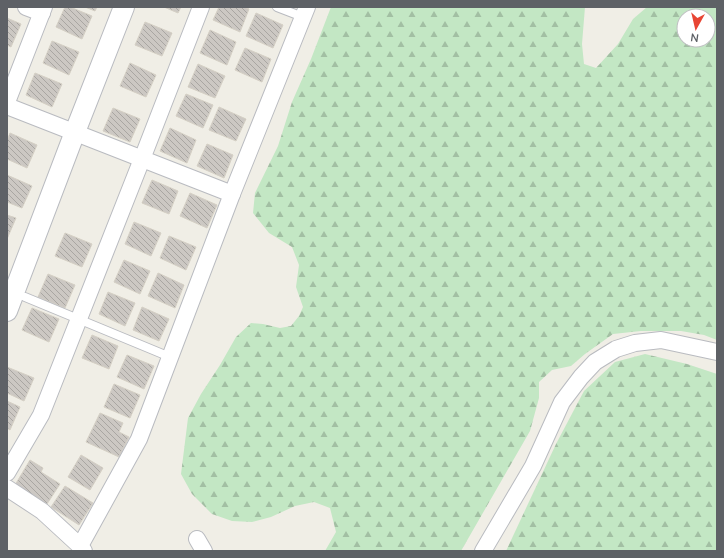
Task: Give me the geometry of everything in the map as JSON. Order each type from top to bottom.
[{"type":"street","points":[[7,102],[43,10],[26,7]]},
{"type":"street","points":[[7,311],[124,7]]},
{"type":"street","points":[[7,473],[41,415],[201,7]]},
{"type":"street","points":[[7,488],[42,511],[82,549],[139,439],[232,194],[305,12]]},
{"type":"street","points":[[7,106],[232,194]]},
{"type":"street","points":[[483,551],[533,466],[562,402],[581,377],[595,362],[616,349],[635,343],[662,340],[717,352]]},
{"type":"lane","points":[[277,7],[305,12]]},
{"type":"lane","points":[[25,297],[170,357]]},
{"type":"green space","points":[[331,7],[585,7],[582,44],[584,64],[596,68],[618,44],[633,19],[647,7],[717,7],[717,340],[704,335],[681,331],[641,331],[613,334],[571,366],[552,370],[539,382],[539,398],[530,431],[461,551],[325,551],[336,532],[330,508],[314,502],[295,506],[271,517],[252,522],[232,521],[212,514],[192,494],[181,474],[188,418],[236,337],[251,323],[280,328],[291,326],[299,316],[303,307],[296,287],[299,265],[292,247],[269,233],[253,213],[255,193],[278,146],[292,102],[311,59]]},
{"type":"green space","points":[[645,354],[687,364],[717,374],[717,551],[506,551],[556,444],[584,391],[615,362]]},
{"type":"building","points":[[65,7],[70,7],[92,16],[82,39],[56,27]]},
{"type":"building","points":[[85,7],[97,7],[95,11]]},
{"type":"building","points":[[164,7],[181,7],[178,13]]},
{"type":"building","points":[[219,7],[244,7],[249,9],[240,32],[213,20]]},
{"type":"building","points":[[256,13],[283,25],[273,48],[246,36]]},
{"type":"building","points":[[7,18],[21,24],[11,47],[7,45]]},
{"type":"building","points":[[145,22],[172,33],[162,56],[135,45]]},
{"type":"building","points":[[210,30],[236,42],[227,65],[200,53]]},
{"type":"building","points":[[52,41],[79,52],[69,75],[43,63]]},
{"type":"building","points":[[245,48],[271,59],[262,82],[235,70]]},
{"type":"building","points":[[130,63],[156,75],[146,97],[120,86]]},
{"type":"building","points":[[198,64],[225,76],[215,98],[188,87]]},
{"type":"building","points":[[35,73],[62,84],[52,107],[26,95]]},
{"type":"building","points":[[186,94],[213,105],[203,128],[176,116]]},
{"type":"building","points":[[219,107],[246,119],[236,141],[209,130]]},
{"type":"building","points":[[113,108],[140,119],[130,142],[103,131]]},
{"type":"building","points":[[170,128],[196,140],[187,163],[160,151]]},
{"type":"building","points":[[10,133],[37,145],[27,168],[7,159],[7,141]]},
{"type":"building","points":[[207,144],[233,155],[224,178],[197,166]]},
{"type":"building","points":[[7,175],[32,186],[22,208],[7,202]]},
{"type":"building","points":[[152,180],[178,191],[169,214],[142,203]]},
{"type":"building","points":[[190,193],[217,205],[207,228],[180,216]]},
{"type":"building","points":[[7,215],[16,218],[7,239]]},
{"type":"building","points":[[134,222],[161,233],[151,256],[125,244]]},
{"type":"building","points":[[65,233],[92,244],[82,267],[55,256]]},
{"type":"building","points":[[169,236],[196,247],[186,270],[160,258]]},
{"type":"building","points":[[124,260],[150,271],[140,294],[114,282]]},
{"type":"building","points":[[158,273],[184,285],[175,308],[148,296]]},
{"type":"building","points":[[48,274],[75,285],[65,308],[38,297]]},
{"type":"building","points":[[108,292],[135,303],[125,326],[99,314]]},
{"type":"building","points":[[142,307],[169,319],[159,341],[133,330]]},
{"type":"building","points":[[32,308],[59,319],[49,342],[22,330]]},
{"type":"building","points":[[92,335],[118,346],[109,369],[82,358]]},
{"type":"building","points":[[127,355],[154,366],[144,389],[117,377]]},
{"type":"building","points":[[7,367],[34,378],[24,401],[7,393]]},
{"type":"building","points":[[114,384],[140,395],[130,418],[104,407]]},
{"type":"building","points":[[7,401],[20,407],[10,430],[7,428]]},
{"type":"building","points":[[100,413],[123,423],[119,432],[129,437],[119,457],[86,442]]},
{"type":"building","points":[[81,455],[103,468],[90,490],[68,477]]},
{"type":"building","points":[[30,460],[43,468],[41,472],[60,484],[47,504],[15,485]]},
{"type":"building","points":[[65,486],[93,503],[79,525],[51,507]]}]
